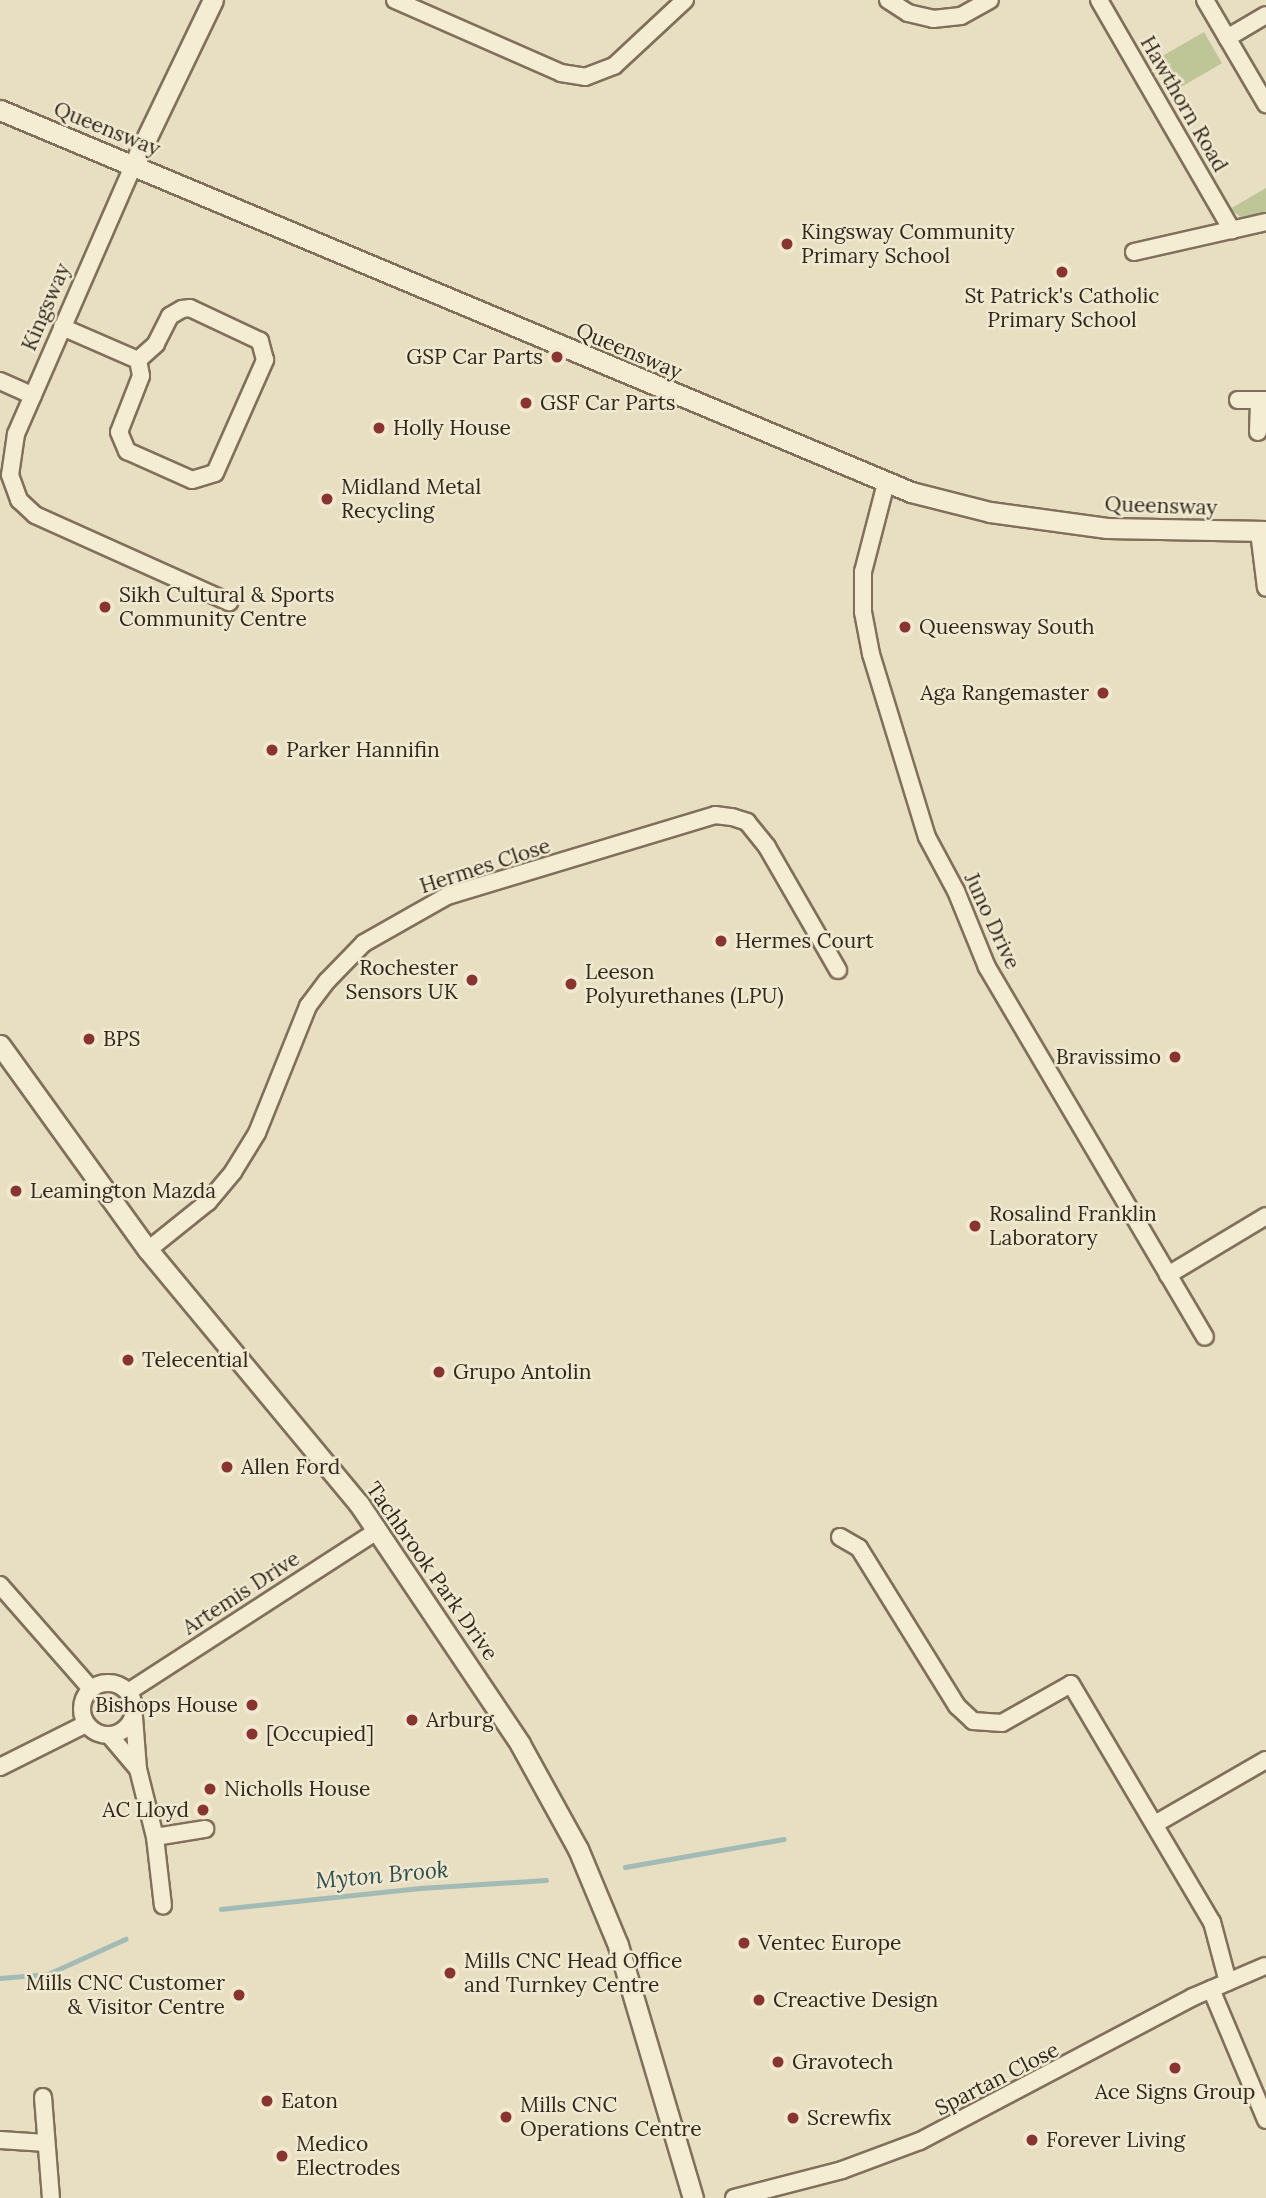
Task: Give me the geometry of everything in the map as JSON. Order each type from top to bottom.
[{"type":"street","name":"Kingsway","points":[[213,0],[134,164],[61,327],[9,461],[15,492],[26,509],[229,602]]},
{"type":"street","points":[[395,0],[577,77],[614,66],[685,0]]},
{"type":"street","points":[[888,0],[908,13],[933,19],[961,16],[990,0]]},
{"type":"street","name":"Hawthorn Road","points":[[1099,0],[1232,230]]},
{"type":"street","points":[[1205,0],[1266,104]]},
{"type":"street","points":[[1227,38],[1266,15]]},
{"type":"street","name":"Queensway","points":[[0,110],[134,164],[886,483],[990,512],[1041,520],[1140,530],[1262,531]]},
{"type":"street","points":[[1134,252],[1266,222]]},
{"type":"street","points":[[182,309],[201,312],[260,341],[265,360],[215,473],[192,480],[123,446],[119,432],[141,376],[138,360],[156,344],[170,316],[182,309]]},
{"type":"street","points":[[61,327],[138,360]]},
{"type":"street","points":[[0,381],[33,396]]},
{"type":"street","points":[[1238,400],[1262,400],[1258,432]]},
{"type":"street","name":"Juno Drive","points":[[886,483],[863,572],[863,612],[871,654],[928,837],[956,891],[987,967],[1205,1337]]},
{"type":"street","points":[[1262,531],[1266,588]]},
{"type":"street","name":"Hermes Close","points":[[148,1250],[208,1202],[233,1172],[257,1133],[308,1006],[327,981],[364,943],[447,896],[715,815],[732,817],[747,822],[767,847],[838,970]]},
{"type":"street","name":"Tachbrook Park Drive","points":[[0,1045],[148,1250],[377,1530],[520,1744],[578,1849],[623,1958],[693,2198]]},
{"type":"street","points":[[1168,1275],[1266,1216]]},
{"type":"street","name":"Artemis Drive","points":[[128,1692],[377,1530]]},
{"type":"street","points":[[840,1537],[859,1549],[967,1717],[981,1724],[1002,1723],[1071,1684],[1212,1922],[1228,1982]]},
{"type":"street","points":[[0,1586],[92,1689]]},
{"type":"street","points":[[134,1717],[125,1730],[110,1736],[97,1733],[86,1724],[83,1702],[92,1689],[114,1684],[128,1692],[134,1717],[138,1769],[155,1837],[163,1906]]},
{"type":"street","points":[[0,1767],[86,1724]]},
{"type":"street","points":[[110,1736],[138,1769]]},
{"type":"street","points":[[1155,1824],[1266,1760]]},
{"type":"street","points":[[155,1837],[205,1829]]},
{"type":"street","name":"Spartan Close","points":[[734,2198],[842,2169],[920,2141],[1211,1989],[1265,1966]]},
{"type":"street","points":[[1211,1989],[1266,2120]]},
{"type":"street","points":[[43,2097],[51,2198]]},
{"type":"street","points":[[0,2140],[46,2143]]},
{"type":"green space","points":[[1204,32],[1222,63],[1172,92],[1154,61]]},
{"type":"green space","points":[[1266,188],[1266,212],[1241,217],[1230,209]]},
{"type":"waterway","name":"Myton Brook","points":[[625,1867],[784,1839]]},
{"type":"waterway","name":"Myton Brook","points":[[221,1909],[420,1888],[546,1880]]},
{"type":"waterway","name":"Myton Brook","points":[[0,1978],[48,1974],[125,1939]]},
{"type":"place","name":"Kingsway Community Primary School","points":[[787,244]]},
{"type":"place","name":"St Patrick's Catholic Primary School","points":[[1062,272]]},
{"type":"place","name":"GSP Car Parts","points":[[557,357]]},
{"type":"place","name":"GSF Car Parts","points":[[526,403]]},
{"type":"place","name":"Holly House","points":[[379,428]]},
{"type":"place","name":"Midland Metal Recycling","points":[[327,499]]},
{"type":"place","name":"Sikh Cultural & Sports Community Centre","points":[[105,607]]},
{"type":"place","name":"Queensway South","points":[[905,627]]},
{"type":"place","name":"Aga Rangemaster","points":[[1103,693]]},
{"type":"place","name":"Parker Hannifin","points":[[272,750]]},
{"type":"place","name":"Hermes Court","points":[[721,941]]},
{"type":"place","name":"Rochester Sensors UK","points":[[472,980]]},
{"type":"place","name":"Leeson Polyurethanes (LPU)","points":[[571,984]]},
{"type":"place","name":"BPS","points":[[89,1039]]},
{"type":"place","name":"Bravissimo","points":[[1175,1057]]},
{"type":"place","name":"Leamington Mazda","points":[[16,1191]]},
{"type":"place","name":"Rosalind Franklin Laboratory","points":[[975,1226]]},
{"type":"place","name":"Telecential","points":[[128,1360]]},
{"type":"place","name":"Grupo Antolin","points":[[439,1372]]},
{"type":"place","name":"Allen Ford","points":[[227,1467]]},
{"type":"place","name":"Bishops House","points":[[252,1705]]},
{"type":"place","name":"Arburg","points":[[412,1720]]},
{"type":"place","name":"[Occupied]","points":[[252,1734]]},
{"type":"place","name":"Nicholls House","points":[[210,1789]]},
{"type":"place","name":"AC Lloyd","points":[[203,1810]]},
{"type":"place","name":"Ventec Europe","points":[[744,1943]]},
{"type":"place","name":"Mills CNC Head Office and Turnkey Centre","points":[[450,1973]]},
{"type":"place","name":"Mills CNC Customer & Visitor Centre","points":[[239,1995]]},
{"type":"place","name":"Creactive Design","points":[[759,2000]]},
{"type":"place","name":"Gravotech","points":[[778,2062]]},
{"type":"place","name":"Ace Signs Group","points":[[1175,2068]]},
{"type":"place","name":"Eaton","points":[[267,2101]]},
{"type":"place","name":"Mills CNC Operations Centre","points":[[506,2117]]},
{"type":"place","name":"Screwfix","points":[[793,2118]]},
{"type":"place","name":"Forever Living","points":[[1032,2140]]},
{"type":"place","name":"Medico Electrodes","points":[[282,2156]]}]
